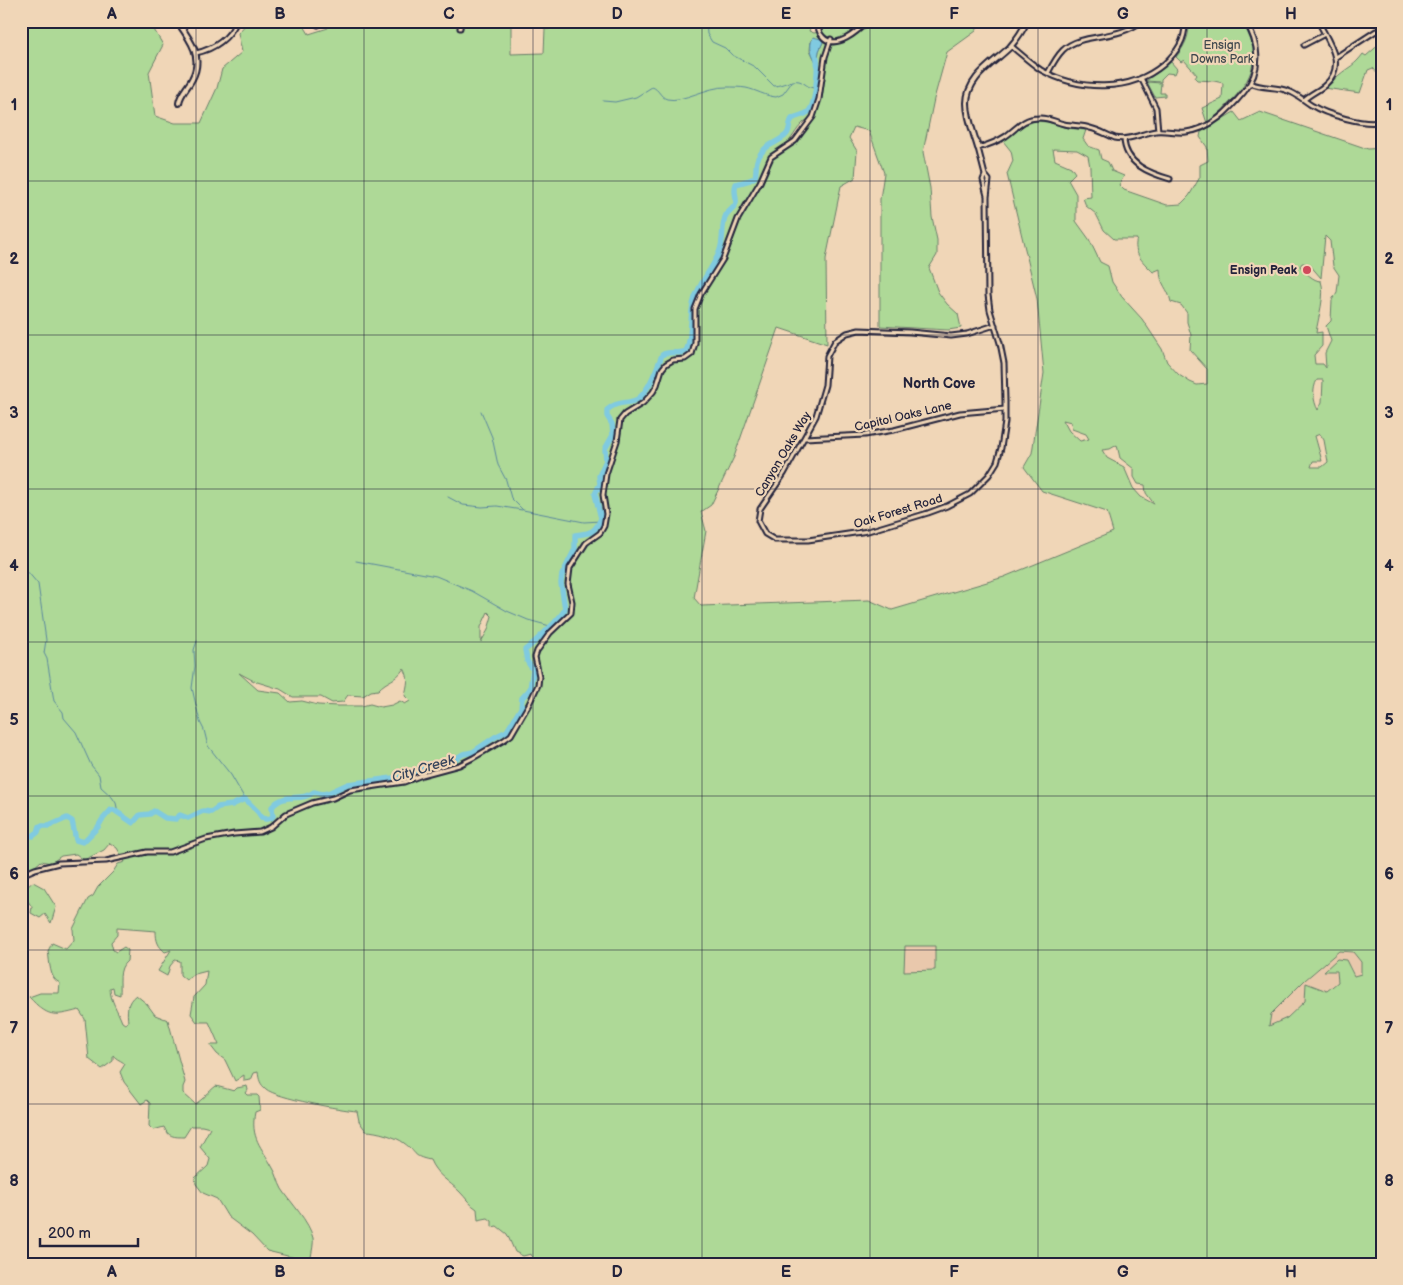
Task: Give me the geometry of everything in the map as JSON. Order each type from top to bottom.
[{"type":"street","points":[[178,21],[191,40],[196,53],[195,73],[179,103]]},
{"type":"street","points":[[460,28],[461,21]]},
{"type":"street","points":[[818,21],[820,33],[830,40],[837,42],[845,39],[868,21]]},
{"type":"street","points":[[1027,21],[1011,46],[974,80],[968,92],[968,109],[978,148],[1001,139],[1023,122],[1038,118],[1086,127],[1115,138],[1124,139],[1158,130],[1186,132],[1208,126],[1225,114],[1250,83],[1257,64],[1258,53],[1255,40],[1245,21]]},
{"type":"street","points":[[1048,73],[1058,55],[1072,44],[1120,33],[1142,21]]},
{"type":"street","points":[[1011,46],[1032,64],[1068,81],[1099,86],[1122,84],[1141,78],[1162,65],[1177,50],[1184,35],[1186,21]]},
{"type":"street","points":[[1304,100],[1310,93],[1325,85],[1335,69],[1336,56],[1318,21]]},
{"type":"street","points":[[196,53],[209,49],[221,42],[230,34],[235,23]]},
{"type":"street","points":[[1336,56],[1376,31]]},
{"type":"street","points":[[1304,45],[1325,34]]},
{"type":"street","points":[[21,875],[35,869],[59,863],[106,861],[147,852],[170,852],[198,840],[231,834],[260,832],[271,827],[286,814],[312,803],[333,798],[350,790],[397,784],[458,765],[507,738],[530,704],[538,685],[539,672],[536,651],[550,633],[571,613],[572,602],[568,584],[570,568],[586,543],[600,533],[604,526],[606,516],[603,498],[605,481],[607,469],[617,441],[620,420],[653,392],[662,369],[666,364],[673,360],[685,359],[692,354],[695,309],[701,294],[723,259],[738,219],[760,182],[771,156],[794,141],[813,117],[819,99],[825,57],[830,40]]},
{"type":"street","points":[[1141,78],[1156,108],[1158,130]]},
{"type":"street","points":[[1250,83],[1260,87],[1284,89],[1296,94],[1312,106],[1331,114],[1370,123],[1382,121]]},
{"type":"street","points":[[1124,139],[1128,155],[1142,168],[1152,174],[1170,178]]},
{"type":"street","name":"Oak Forest Road","points":[[762,531],[770,538],[780,540],[808,540],[868,531],[928,513],[961,499],[983,483],[997,462],[1004,431],[1004,363],[988,295],[987,197],[989,187],[978,148]]},
{"type":"street","name":"Canyon Oaks Way","points":[[762,531],[758,521],[760,509],[784,474],[805,438],[821,402],[825,385],[827,356],[831,346],[840,337],[859,330],[951,336],[967,334],[995,325]]},
{"type":"street","name":"Capitol Oaks Lane","points":[[805,438],[865,436],[960,412],[1005,409]]},
{"type":"shaded area","points":[[905,945],[935,946],[935,970],[904,971]]},
{"type":"shaded area","points":[[1339,951],[1353,952],[1361,962],[1361,975],[1354,976],[1350,966],[1324,971],[1337,970],[1338,982],[1327,991],[1305,1001],[1287,1018],[1269,1026],[1271,1014],[1305,980]]},
{"type":"green space","points":[[21,21],[149,21],[163,45],[149,72],[155,116],[175,123],[201,123],[217,88],[222,69],[242,52],[238,33],[249,21],[301,21],[309,34],[328,28],[327,21],[511,21],[511,54],[544,53],[545,29],[549,29],[549,21],[813,21],[809,31],[814,33],[819,32],[818,21],[829,21],[828,23],[832,29],[847,21],[981,21],[976,31],[947,52],[934,99],[923,152],[937,240],[937,255],[929,268],[938,292],[958,314],[961,328],[948,330],[880,326],[880,199],[884,173],[869,131],[854,127],[849,138],[857,151],[855,178],[841,186],[826,259],[827,344],[779,328],[734,457],[711,505],[701,512],[706,531],[694,598],[701,606],[869,600],[892,610],[1004,577],[1113,532],[1107,512],[1042,491],[1024,467],[1032,453],[1044,373],[1037,299],[1007,174],[1013,161],[1011,151],[1003,141],[1024,125],[1035,121],[1048,122],[1067,128],[1086,130],[1083,139],[1088,146],[1099,150],[1101,159],[1108,162],[1112,171],[1124,176],[1119,185],[1124,190],[1167,205],[1181,204],[1189,196],[1200,177],[1200,165],[1208,161],[1207,147],[1200,137],[1201,132],[1234,112],[1241,121],[1260,112],[1368,149],[1382,148],[1382,1264],[535,1264],[531,1254],[523,1256],[515,1252],[507,1234],[497,1226],[492,1227],[492,1221],[488,1218],[478,1220],[477,1209],[439,1174],[430,1160],[417,1156],[408,1146],[397,1139],[381,1133],[366,1131],[359,1121],[357,1111],[282,1096],[266,1089],[261,1084],[258,1072],[254,1073],[251,1080],[244,1081],[244,1075],[235,1081],[225,1060],[210,1045],[219,1045],[209,1022],[197,1022],[191,1014],[194,997],[205,985],[207,971],[195,974],[186,980],[180,975],[180,961],[175,960],[170,966],[167,976],[158,971],[171,950],[165,952],[161,948],[157,940],[156,931],[117,928],[117,935],[111,942],[113,950],[116,952],[124,947],[128,950],[127,961],[122,968],[120,976],[120,995],[114,993],[113,987],[110,988],[110,992],[122,1022],[125,1024],[128,1022],[127,1011],[129,1004],[136,995],[147,1004],[155,1015],[168,1020],[185,1082],[183,1093],[195,1104],[216,1086],[234,1091],[237,1088],[247,1086],[248,1090],[246,1093],[248,1095],[257,1095],[259,1097],[260,1110],[255,1112],[254,1121],[255,1135],[282,1189],[308,1225],[313,1240],[311,1257],[304,1260],[267,1251],[252,1235],[228,1217],[217,1199],[203,1193],[196,1184],[195,1178],[208,1166],[210,1159],[200,1147],[210,1128],[191,1126],[184,1137],[172,1136],[167,1133],[164,1127],[153,1130],[149,1126],[150,1103],[147,1100],[141,1104],[124,1082],[120,1072],[125,1064],[113,1055],[113,1061],[102,1069],[89,1059],[85,1019],[79,1010],[63,1014],[51,1014],[29,997],[40,993],[59,993],[60,983],[56,981],[52,974],[48,951],[52,943],[66,949],[74,940],[73,929],[88,899],[93,896],[98,887],[118,864],[125,862],[117,848],[110,843],[104,850],[84,860],[76,854],[61,856],[51,863],[41,861],[33,868],[21,873]],"holes":[[[811,40],[823,42],[817,64],[810,50]],[[808,119],[812,122],[794,145],[790,140],[800,126]],[[1053,149],[1077,150],[1088,156],[1091,197],[1083,198],[1086,206],[1096,214],[1104,230],[1114,239],[1137,239],[1137,253],[1143,261],[1153,272],[1160,269],[1161,279],[1171,302],[1181,305],[1187,313],[1187,322],[1191,335],[1190,350],[1207,369],[1207,384],[1197,385],[1179,375],[1167,362],[1162,349],[1142,319],[1122,297],[1112,282],[1108,266],[1100,262],[1089,239],[1076,221],[1076,194],[1068,180],[1075,173],[1071,167],[1055,160]],[[1325,236],[1330,241],[1333,266],[1339,275],[1337,292],[1332,300],[1331,321],[1326,326],[1331,341],[1325,353],[1326,368],[1323,364],[1315,364],[1314,355],[1322,346],[1322,332],[1316,333],[1323,293],[1321,281],[1312,278],[1300,266],[1302,263],[1309,264],[1321,278]],[[1317,380],[1323,380],[1322,402],[1318,410],[1314,399]],[[1063,420],[1071,422],[1072,429],[1086,434],[1089,439],[1080,441],[1069,431]],[[1320,434],[1324,440],[1328,462],[1322,467],[1311,467],[1313,461],[1322,461],[1315,436]],[[1117,445],[1120,458],[1134,469],[1134,477],[1138,484],[1145,485],[1146,493],[1154,504],[1141,497],[1133,488],[1124,467],[1107,458],[1102,450],[1110,449]],[[488,612],[492,616],[488,630],[481,642],[481,627]],[[404,668],[407,679],[405,696],[410,701],[405,704],[400,701],[381,707],[370,704],[338,706],[318,705],[302,701],[290,702],[280,693],[258,690],[239,673],[254,681],[280,689],[293,697],[321,697],[332,703],[343,702],[348,695],[363,696],[371,691],[378,690]],[[905,946],[935,946],[935,970],[904,971]],[[1339,951],[1353,952],[1361,962],[1361,974],[1354,976],[1346,960],[1337,959],[1324,971],[1337,971],[1338,982],[1327,991],[1306,983],[1305,1001],[1287,1018],[1269,1026],[1271,1014],[1305,980]]]},
{"type":"green space","name":"Ensign Downs Park","points":[[1189,21],[1241,21],[1251,42],[1253,52],[1251,71],[1241,90],[1221,112],[1207,123],[1202,108],[1222,99],[1223,83],[1197,80],[1195,78],[1197,75],[1184,60],[1181,62],[1176,57],[1186,40],[1189,31]]},
{"type":"green space","points":[[1382,42],[1382,78],[1373,68],[1368,70],[1360,93],[1324,88],[1354,64],[1363,54],[1366,56]]},
{"type":"green space","points":[[1171,62],[1177,69],[1175,74],[1167,73],[1161,79],[1161,82],[1146,81]]},
{"type":"green space","points":[[1147,82],[1161,83],[1160,93],[1165,93],[1165,96],[1155,97]]},
{"type":"green space","points":[[33,882],[44,888],[56,907],[51,923],[45,914],[40,918],[31,913],[32,907],[23,894],[24,889]]},
{"type":"water","points":[[813,37],[821,39],[823,42],[817,64],[811,48]]},
{"type":"waterway","points":[[706,21],[707,34],[712,42],[755,67],[774,86],[796,81],[815,88]]},
{"type":"waterway","name":"City Creek","points":[[21,834],[33,836],[38,832],[40,826],[49,826],[67,818],[72,821],[76,840],[83,842],[111,810],[114,810],[133,823],[140,815],[150,814],[154,811],[165,818],[176,819],[180,815],[188,818],[203,811],[211,812],[218,807],[232,805],[245,799],[262,818],[271,818],[273,816],[272,807],[282,799],[303,797],[314,792],[328,793],[348,784],[400,777],[417,771],[426,764],[449,763],[463,754],[473,752],[507,731],[521,708],[522,698],[530,689],[533,670],[527,661],[525,650],[553,624],[565,609],[561,583],[562,575],[575,549],[575,535],[591,532],[601,518],[595,494],[600,484],[599,476],[606,460],[605,449],[613,435],[612,424],[607,416],[607,410],[617,404],[638,399],[651,381],[662,355],[686,351],[696,294],[720,250],[724,219],[736,203],[736,184],[755,177],[757,160],[761,153],[787,134],[792,119],[809,111],[815,93],[817,58]]},
{"type":"waterway","points":[[603,101],[615,102],[636,97],[652,87],[665,98],[673,100],[720,87],[746,88],[776,97],[783,94],[792,82]]},
{"type":"waterway","points":[[481,411],[492,437],[498,465],[506,480],[511,498],[523,510],[584,522],[601,521]]},
{"type":"waterway","points":[[448,497],[463,505],[497,506],[522,510]]},
{"type":"waterway","points":[[356,561],[436,576],[472,591],[507,611],[528,620],[550,626]]},
{"type":"waterway","points":[[21,564],[38,584],[46,640],[44,653],[47,659],[54,701],[63,712],[64,718],[76,732],[91,765],[99,775],[101,787],[112,797],[118,812]]},
{"type":"waterway","points":[[197,641],[194,650],[195,666],[192,688],[200,722],[208,746],[231,775],[245,799]]},
{"type":"place","name":"Ensign Peak","points":[[1307,270]]},
{"type":"district","name":"North Cove","points":[[939,383]]}]
